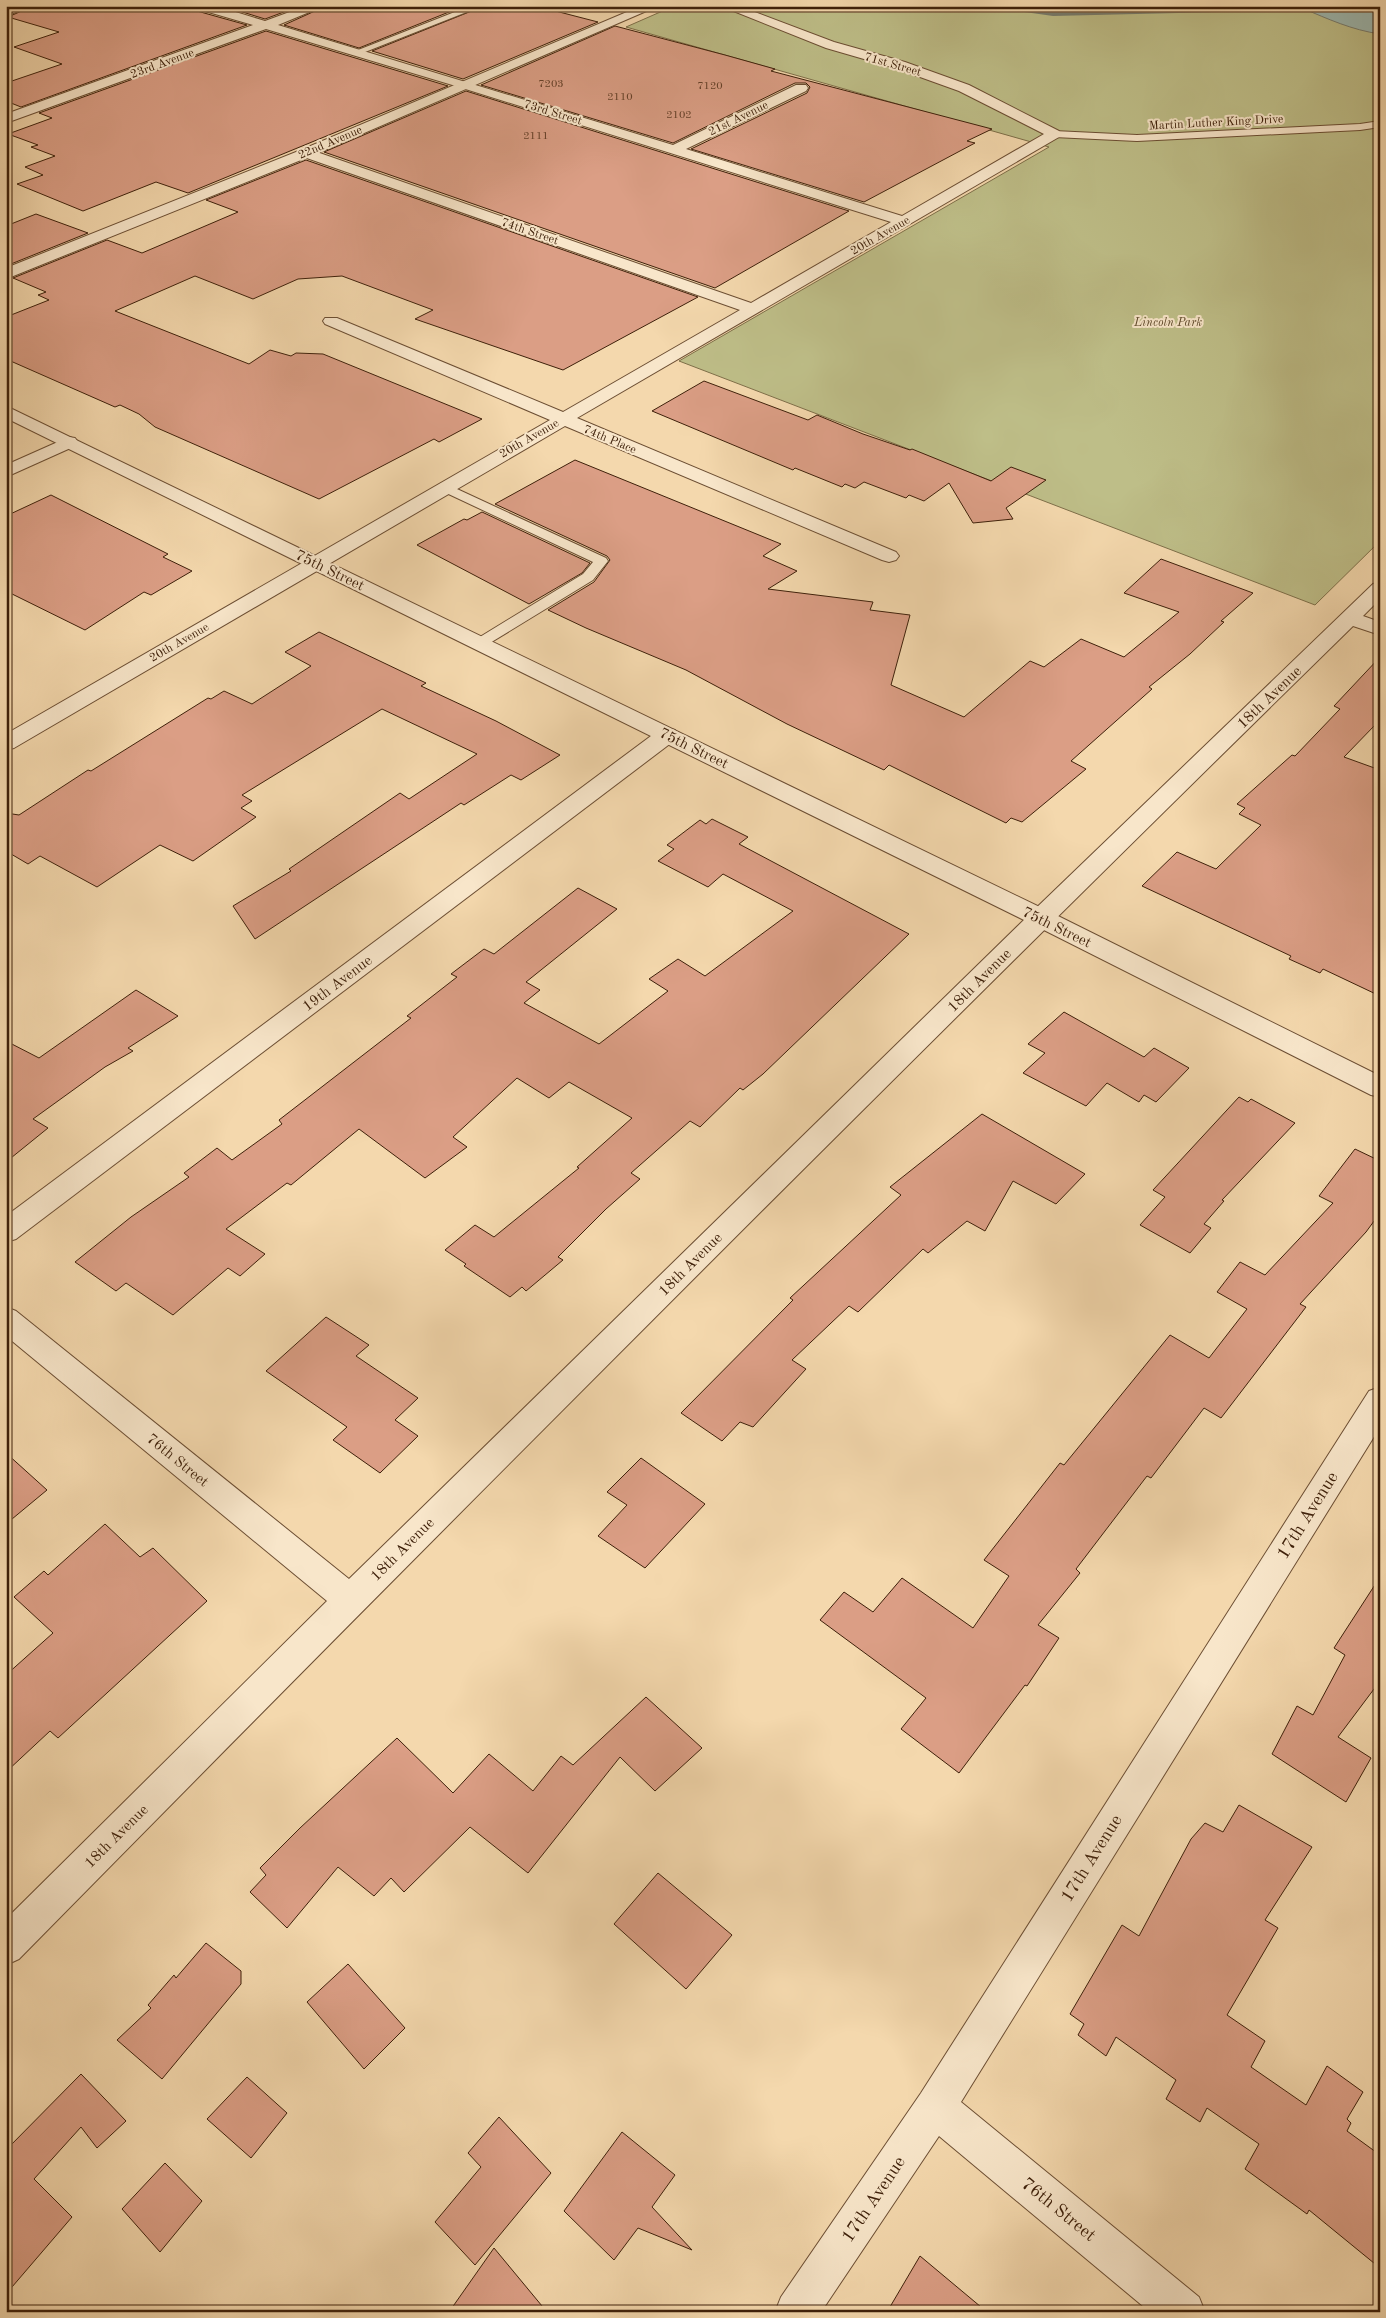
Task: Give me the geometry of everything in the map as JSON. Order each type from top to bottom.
[{"type":"street","points":[[6,12],[25,6]]},
{"type":"street","name":"73rd Street","points":[[202,6],[464,84],[903,221]]},
{"type":"street","name":"23rd Avenue","points":[[6,119],[318,6]]},
{"type":"street","name":"22nd Avenue","points":[[6,274],[306,153],[464,84],[652,6]]},
{"type":"street","name":"71st Street","points":[[727,6],[830,45],[900,65],[964,88],[1054,134]]},
{"type":"street","name":"21st Avenue","points":[[675,149],[801,88]]},
{"type":"street","name":"20th Avenue","points":[[6,743],[1054,134]]},
{"type":"street","name":"74th Street","points":[[306,153],[753,309]]},
{"type":"street","name":"74th Place","points":[[331,321],[889,556]]},
{"type":"street","name":"75th Street","points":[[6,411],[1040,918],[1380,1088]]},
{"type":"street","points":[[6,472],[69,442]]},
{"type":"street","name":"18th Avenue","points":[[6,1946],[350,1600],[1040,918],[1380,588]]},
{"type":"street","points":[[1351,618],[1380,629]]},
{"type":"street","name":"19th Avenue","points":[[6,1231],[667,735]]},
{"type":"street","name":"76th Street","points":[[6,1319],[350,1600]]},
{"type":"street","name":"17th Avenue","points":[[796,2312],[934,2107],[1380,1400]]},
{"type":"street","name":"76th Street","points":[[934,2107],[1184,2312]]},
{"type":"lane","points":[[357,52],[478,6]]},
{"type":"lane","name":"Martin Luther King Drive","points":[[1054,134],[1137,138],[1360,127],[1380,124]]},
{"type":"lane","points":[[444,487],[601,561],[588,577],[480,643]]},
{"type":"green space","name":"Lincoln Park","points":[[674,6],[1380,6],[1380,541],[1315,605],[679,361],[1049,147],[626,27]]},
{"type":"water","points":[[1304,6],[1380,6],[1380,34],[1340,24],[1302,8]]},
{"type":"building","points":[[33,6],[194,6],[197,11],[247,25],[21,107],[6,101],[6,83],[62,64],[14,47],[59,32],[8,17]]},
{"type":"building","points":[[223,6],[300,6],[265,19]]},
{"type":"building","points":[[326,6],[464,6],[359,48],[284,25]]},
{"type":"building","points":[[484,6],[536,6],[598,22],[463,79],[372,51]]},
{"type":"building","points":[[615,26],[775,69],[771,71],[992,129],[967,141],[975,143],[864,202],[691,149],[807,93],[810,87],[806,83],[795,83],[673,143],[481,85]]},
{"type":"building","points":[[266,31],[448,86],[188,193],[156,182],[83,211],[17,184],[43,175],[25,167],[55,156],[31,147],[38,145],[8,134],[52,118],[39,113]]},
{"type":"building","points":[[466,91],[849,211],[715,288],[324,152]]},
{"type":"building","points":[[306,160],[698,297],[563,370],[415,319],[433,310],[342,276],[298,279],[253,299],[195,276],[115,311],[249,364],[270,350],[291,356],[296,353],[323,354],[482,419],[439,442],[434,439],[319,499],[155,427],[139,414],[120,405],[115,407],[6,359],[6,317],[49,300],[38,295],[46,292],[13,278],[107,240],[142,253],[238,212],[206,200]]},
{"type":"building","points":[[36,214],[88,233],[6,266],[6,226]]},
{"type":"building","points":[[704,381],[808,420],[817,415],[863,434],[910,450],[912,449],[991,481],[1011,467],[1046,480],[1006,508],[1013,519],[973,523],[949,483],[924,501],[909,495],[906,498],[864,482],[855,488],[845,484],[842,487],[795,468],[793,470],[652,411]]},
{"type":"building","points":[[575,460],[781,544],[763,556],[797,571],[768,589],[873,602],[870,610],[910,615],[891,685],[964,717],[1030,661],[1044,667],[1081,639],[1124,657],[1179,612],[1124,593],[1161,559],[1253,593],[1221,621],[1224,622],[1190,654],[1149,687],[1152,689],[1071,761],[1086,769],[1022,822],[1011,818],[1006,823],[889,765],[884,770],[787,724],[686,670],[548,610],[594,582],[610,560],[607,556],[495,504]]},
{"type":"building","points":[[51,495],[168,554],[163,557],[192,571],[151,595],[144,592],[85,630],[6,591],[6,516]]},
{"type":"building","points":[[482,512],[590,563],[582,573],[529,604],[417,545],[464,519],[467,520]]},
{"type":"building","points":[[319,632],[426,683],[421,686],[496,721],[560,755],[521,780],[511,775],[464,805],[461,803],[255,939],[233,906],[291,871],[289,869],[400,793],[409,799],[477,754],[382,709],[242,795],[252,801],[241,808],[256,817],[193,861],[160,845],[97,887],[40,856],[28,864],[6,851],[6,813],[19,815],[88,770],[91,771],[208,698],[211,699],[224,691],[252,704],[311,666],[285,652]]},
{"type":"building","points":[[1380,657],[1380,726],[1376,724],[1344,757],[1380,770],[1380,996],[1323,969],[1320,973],[1289,959],[1291,956],[1142,886],[1177,852],[1216,869],[1261,825],[1239,814],[1245,808],[1237,804],[1292,755],[1295,756],[1340,709],[1334,706]]},
{"type":"building","points":[[712,819],[748,837],[739,844],[909,934],[763,1074],[743,1090],[740,1088],[700,1127],[690,1121],[631,1173],[640,1179],[606,1209],[558,1257],[563,1260],[526,1291],[522,1287],[510,1297],[464,1266],[466,1264],[445,1250],[475,1225],[494,1237],[579,1168],[577,1167],[632,1118],[569,1082],[549,1098],[517,1078],[453,1137],[467,1147],[425,1178],[359,1129],[291,1185],[287,1183],[226,1229],[265,1254],[240,1276],[228,1268],[173,1315],[126,1283],[116,1291],[75,1262],[131,1217],[189,1177],[184,1173],[217,1148],[232,1160],[282,1124],[279,1120],[411,1018],[407,1016],[457,977],[451,974],[484,949],[494,954],[578,888],[617,909],[526,982],[540,990],[524,1003],[599,1044],[668,991],[649,979],[678,959],[705,976],[793,911],[723,874],[708,887],[658,861],[674,849],[667,845],[700,820],[706,824]]},
{"type":"building","points":[[136,990],[178,1016],[128,1048],[133,1051],[105,1067],[33,1119],[48,1128],[6,1162],[6,1041],[39,1058]]},
{"type":"building","points":[[1064,1012],[1144,1057],[1154,1048],[1189,1068],[1156,1102],[1144,1095],[1139,1102],[1107,1083],[1086,1106],[1023,1073],[1045,1053],[1028,1044]]},
{"type":"building","points":[[1239,1097],[1248,1102],[1251,1099],[1295,1123],[1222,1200],[1224,1201],[1204,1224],[1211,1228],[1190,1253],[1140,1225],[1165,1197],[1153,1190]]},
{"type":"building","points":[[982,1114],[1085,1174],[1056,1204],[1013,1181],[985,1231],[967,1221],[928,1253],[923,1249],[858,1312],[849,1306],[792,1360],[806,1369],[753,1427],[740,1422],[722,1441],[681,1413],[793,1300],[790,1298],[901,1195],[890,1187]]},
{"type":"building","points":[[1355,1149],[1380,1161],[1380,1213],[1366,1232],[1300,1304],[1306,1307],[1221,1418],[1204,1408],[1151,1478],[1147,1476],[1076,1569],[1080,1573],[1038,1625],[1059,1638],[1027,1686],[1025,1685],[959,1773],[901,1729],[926,1698],[820,1620],[844,1592],[873,1612],[902,1578],[973,1628],[1009,1576],[984,1560],[1060,1463],[1064,1465],[1170,1335],[1209,1358],[1247,1309],[1217,1292],[1240,1262],[1265,1275],[1333,1203],[1319,1196]]},
{"type":"building","points":[[326,1317],[369,1345],[356,1356],[418,1398],[395,1420],[418,1436],[380,1473],[333,1440],[347,1427],[266,1371]]},
{"type":"building","points":[[6,1453],[47,1490],[6,1524]]},
{"type":"building","points":[[641,1458],[705,1504],[645,1568],[598,1536],[627,1505],[607,1492]]},
{"type":"building","points":[[105,1524],[140,1557],[153,1548],[207,1601],[58,1738],[50,1731],[6,1772],[6,1675],[53,1633],[14,1597],[44,1571],[48,1575]]},
{"type":"building","points":[[1380,1577],[1380,1681],[1338,1737],[1371,1758],[1346,1802],[1272,1754],[1297,1706],[1313,1715],[1345,1655],[1334,1648]]},
{"type":"building","points":[[646,1697],[702,1748],[655,1791],[620,1757],[528,1873],[470,1827],[404,1892],[391,1878],[374,1896],[338,1867],[287,1928],[250,1892],[266,1875],[260,1868],[397,1738],[453,1793],[489,1754],[533,1791],[561,1756],[573,1765]]},
{"type":"building","points":[[1239,1805],[1312,1847],[1265,1920],[1278,1928],[1227,2015],[1265,2041],[1251,2067],[1306,2105],[1327,2066],[1363,2092],[1347,2119],[1351,2123],[1347,2131],[1380,2155],[1380,2268],[1309,2210],[1307,2214],[1245,2169],[1259,2144],[1207,2108],[1200,2122],[1166,2099],[1176,2080],[1116,2037],[1106,2056],[1078,2035],[1084,2024],[1070,2014],[1122,1925],[1139,1936],[1191,1839],[1205,1823],[1223,1832]]},
{"type":"building","points":[[658,1873],[732,1935],[686,1989],[614,1924]]},
{"type":"building","points":[[206,1943],[241,1971],[241,1984],[162,2079],[117,2040],[151,2008],[148,2005],[174,1975],[176,1978]]},
{"type":"building","points":[[348,1964],[405,2028],[364,2069],[307,2002]]},
{"type":"building","points":[[81,2074],[126,2121],[97,2148],[81,2127],[34,2179],[72,2217],[6,2294],[6,2150]]},
{"type":"building","points":[[247,2077],[287,2113],[251,2158],[207,2119]]},
{"type":"building","points":[[499,2117],[551,2173],[475,2265],[435,2222],[481,2167],[468,2153]]},
{"type":"building","points":[[622,2132],[675,2175],[652,2207],[692,2250],[638,2228],[614,2260],[564,2211]]},
{"type":"building","points":[[165,2163],[202,2201],[160,2252],[122,2209]]},
{"type":"building","points":[[494,2248],[547,2312],[449,2312]]},
{"type":"building","points":[[920,2256],[987,2312],[887,2312]]},
{"type":"waterway","points":[[984,6],[1053,14],[1302,8]]}]
